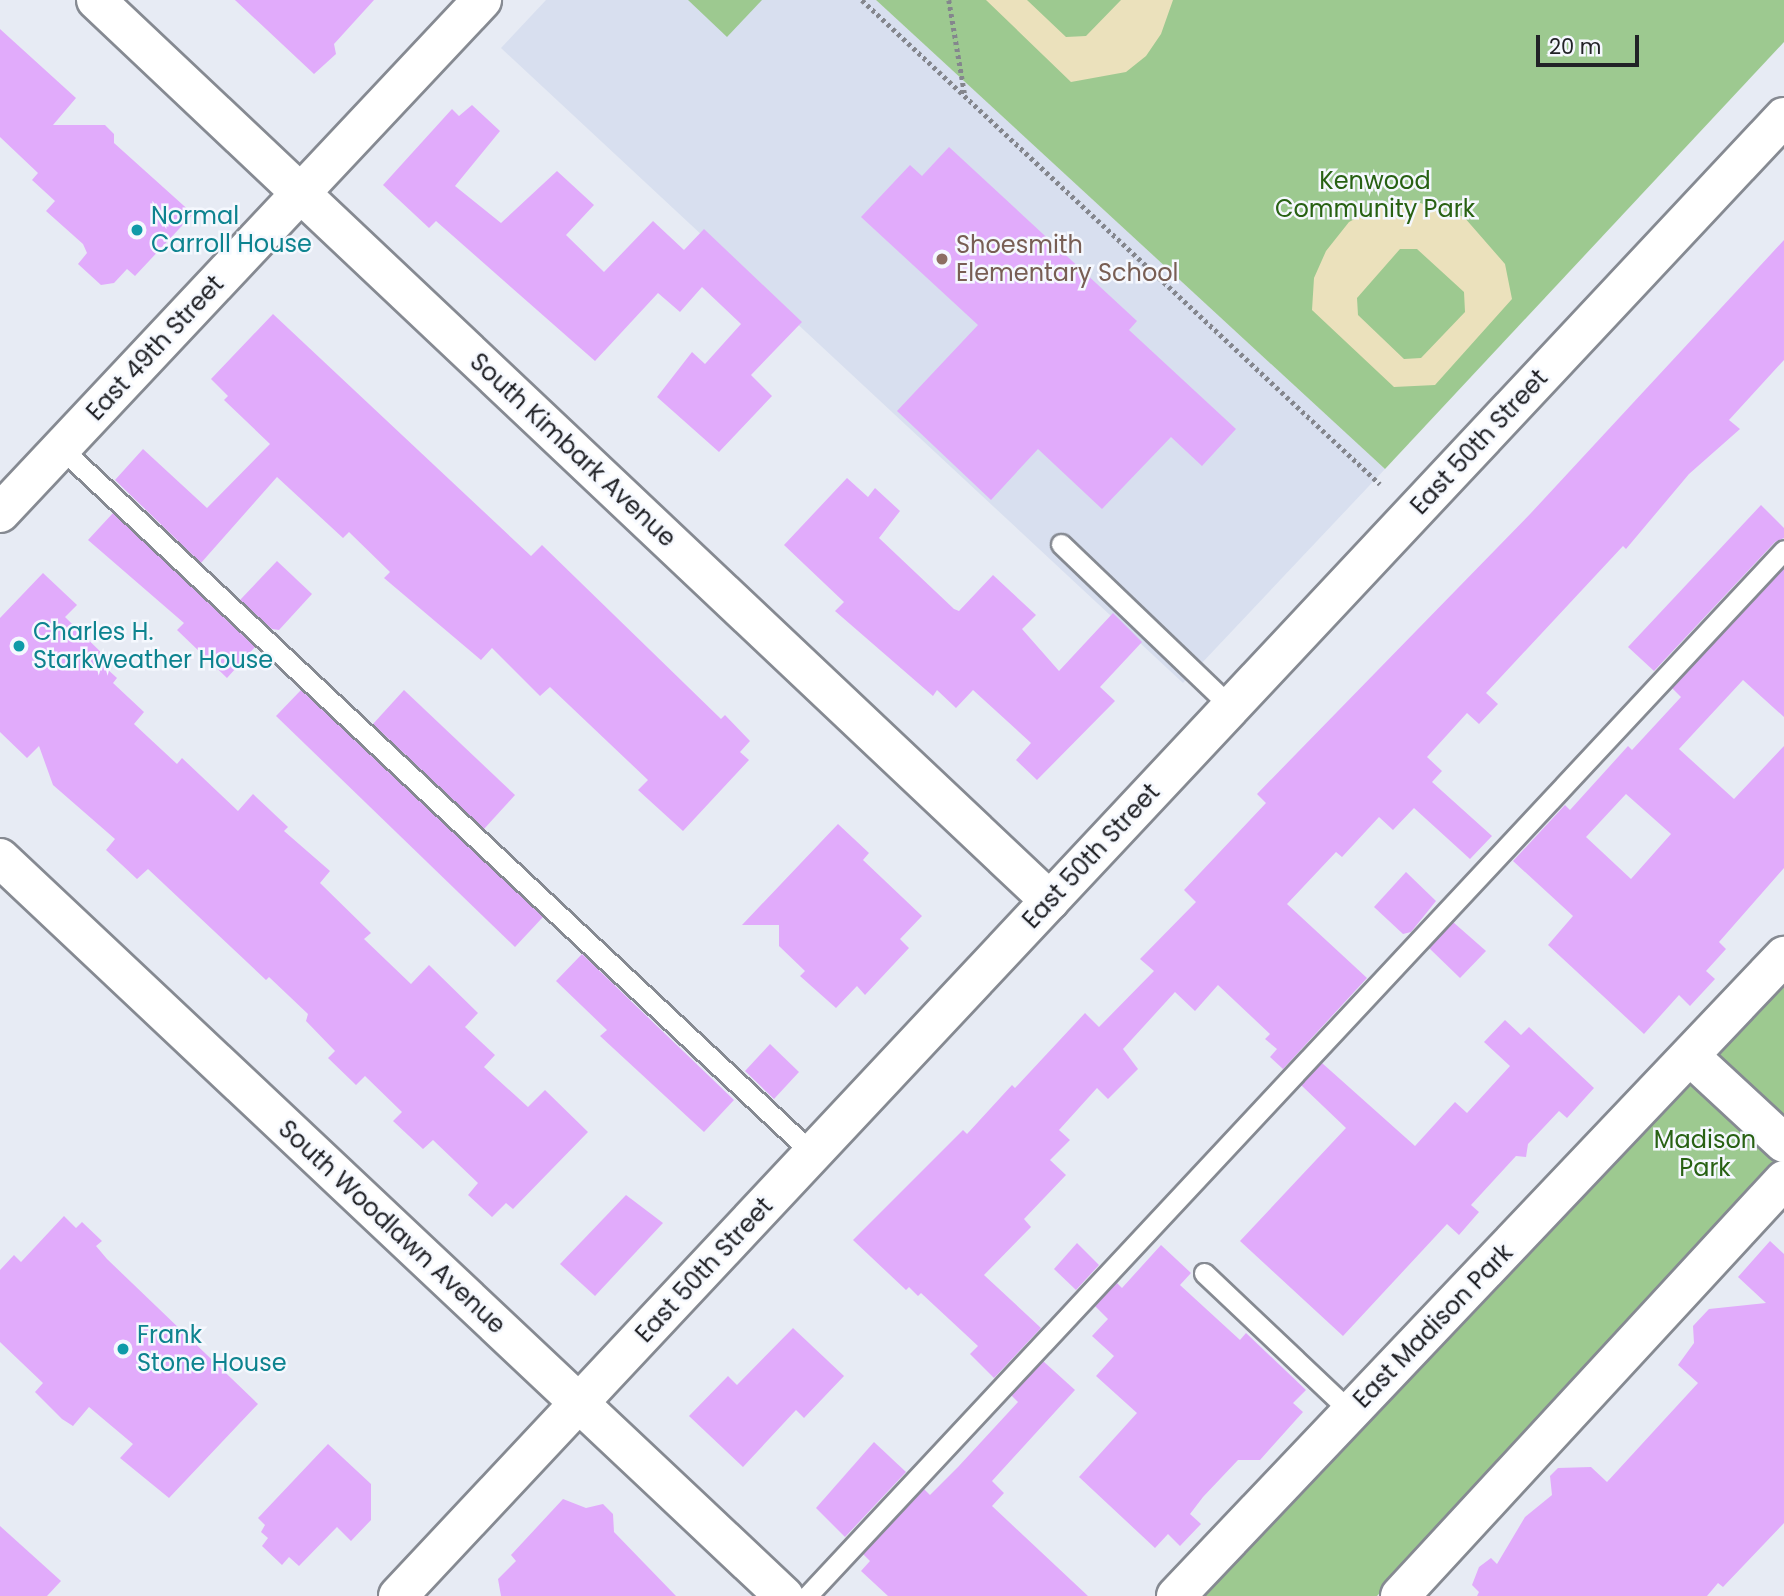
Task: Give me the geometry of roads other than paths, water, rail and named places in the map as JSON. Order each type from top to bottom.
[{"type":"street","name":"South Kimbark Avenue","points":[[96,0],[1049,901]]},
{"type":"street","name":"East 49th Street","points":[[0,513],[482,0]]},
{"type":"street","name":"East 50th Street","points":[[398,1596],[1784,117]]},
{"type":"street","name":"South Woodlawn Avenue","points":[[0,858],[784,1596]]},
{"type":"street","name":"East Madison Park","points":[[1175,1596],[1784,956]]},
{"type":"street","points":[[1689,1056],[1784,1143]]},
{"type":"street","points":[[1400,1596],[1784,1180]]},
{"type":"lane","points":[[61,448],[813,1154]]},
{"type":"lane","points":[[1061,544],[1231,707]]},
{"type":"lane","points":[[807,1596],[1784,550]]},
{"type":"lane","points":[[1204,1273],[1351,1412]]},
{"type":"place","name":"Normal Carroll House","points":[[137,230]]},
{"type":"place","name":"Shoesmith Elementary School","points":[[942,259]]},
{"type":"place","name":"Charles H. Starkweather House","points":[[19,646]]},
{"type":"place","name":"Frank Stone House","points":[[123,1349]]},
{"type":"park label","name":"Kenwood Community Park","points":[[1375,195]]},
{"type":"park label","name":"Madison Park","points":[[1705,1154]]}]
